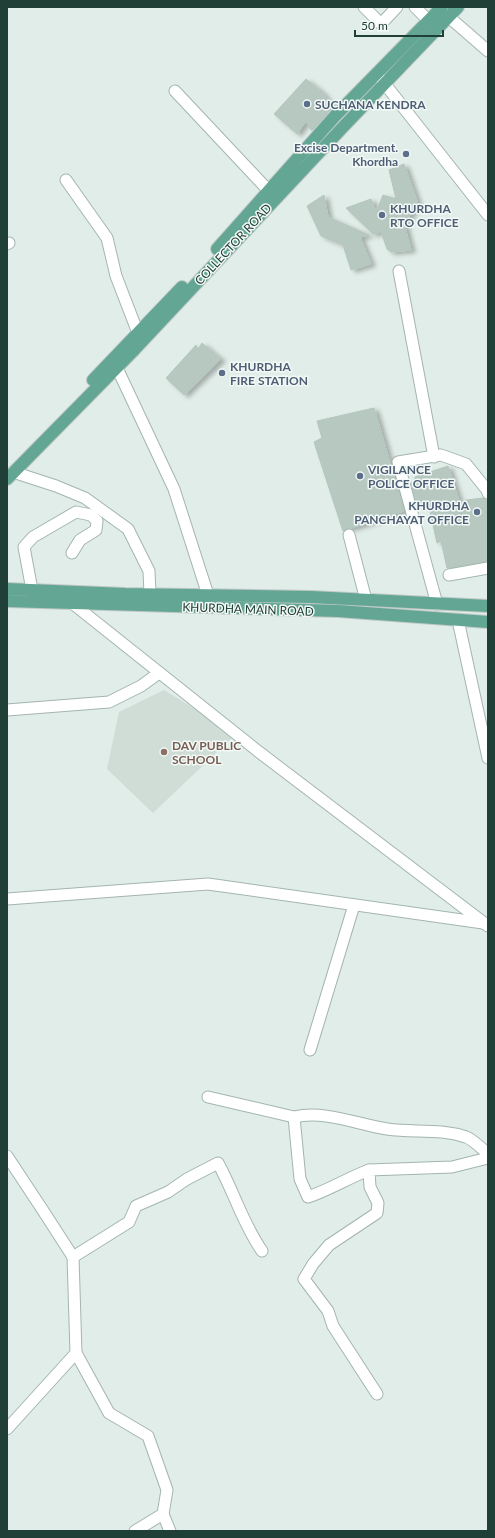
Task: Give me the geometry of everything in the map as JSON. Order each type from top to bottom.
[{"type":"main road","name":"COLLECTOR ROAD","points":[[9,473],[117,368],[212,255],[335,116],[428,21],[443,11],[458,7]]},
{"type":"main road","name":"COLLECTOR ROAD","points":[[9,473],[138,333],[168,308],[385,83],[443,11]]},
{"type":"main road","name":"KHURDHA MAIN ROAD","points":[[7,589],[150,594],[311,597],[488,606]]},
{"type":"main road","name":"KHURDHA MAIN ROAD","points":[[7,600],[338,611],[488,622]]},
{"type":"street","points":[[364,7],[381,24],[397,7]]},
{"type":"street","points":[[415,7],[428,21]]},
{"type":"street","points":[[443,11],[488,51]]},
{"type":"street","points":[[377,74],[488,215]]},
{"type":"street","points":[[175,91],[269,190]]},
{"type":"street","points":[[66,180],[107,238],[116,276],[138,333]]},
{"type":"street","points":[[399,271],[434,457]]},
{"type":"street","points":[[117,368],[174,489],[208,595]]},
{"type":"street","points":[[437,604],[398,462],[441,455],[466,464],[488,493]]},
{"type":"street","points":[[9,473],[56,486],[85,498],[128,529],[149,571],[150,594]]},
{"type":"street","points":[[32,590],[24,547],[33,537],[76,512],[91,515],[97,521],[96,530],[80,540],[72,553]]},
{"type":"street","points":[[349,535],[366,600]]},
{"type":"street","points":[[449,575],[488,568]]},
{"type":"street","points":[[72,603],[259,752],[486,924]]},
{"type":"street","points":[[458,620],[488,758]]},
{"type":"street","points":[[7,710],[109,702],[141,686],[159,673]]},
{"type":"street","points":[[7,899],[208,884],[486,924]]},
{"type":"street","points":[[310,1050],[354,905]]},
{"type":"street","points":[[208,1097],[294,1117],[305,1114],[351,1120],[387,1129],[437,1130],[468,1138],[488,1154]]},
{"type":"street","points":[[294,1117],[300,1179],[308,1197],[326,1191],[349,1177],[369,1170],[452,1167],[488,1158]]},
{"type":"street","points":[[7,1156],[73,1258],[76,1353],[109,1413],[148,1436],[167,1490],[163,1514],[170,1531]]},
{"type":"street","points":[[73,1258],[129,1222],[136,1206],[168,1192],[187,1179],[218,1163],[250,1234],[262,1251]]},
{"type":"street","points":[[369,1170],[370,1187],[378,1203],[377,1213],[329,1245],[312,1264],[304,1279],[328,1311],[333,1326],[376,1394]]},
{"type":"street","points":[[7,1429],[76,1353]]},
{"type":"street","points":[[135,1531],[163,1514]]},
{"type":"shaded area","name":"DAV PUBLIC SCHOOL","points":[[164,690],[236,734],[153,813],[107,769],[119,712]]},
{"type":"building","name":"SUCHANA KENDRA","points":[[306,79],[322,92],[333,107],[314,129],[311,130],[306,121],[297,134],[274,114]]},
{"type":"building","name":"KHURDHA RTO OFFICE","points":[[404,164],[418,204],[404,223],[411,250],[391,252],[387,249],[381,232],[373,234],[346,208],[371,199],[376,212],[383,195],[396,199],[389,170]]},
{"type":"building","points":[[324,195],[328,217],[369,235],[360,237],[371,264],[351,270],[343,245],[321,236],[307,206]]},
{"type":"building","points":[[202,343],[221,359],[184,395],[166,378],[196,345],[198,349]]},
{"type":"building","name":"VIGILANCE POLICE OFFICE","points":[[374,408],[404,511],[347,528],[343,531],[314,442],[322,438],[317,421]]},
{"type":"building","points":[[448,466],[459,501],[483,498],[486,499],[488,509],[488,561],[447,568],[441,541],[437,543],[428,503],[424,504],[423,501],[416,502],[411,483],[415,481],[415,477]]},
{"type":"place","name":"SUCHANA KENDRA","points":[[307,104]]},
{"type":"place","name":"Excise Department. Khordha","points":[[406,154]]},
{"type":"place","name":"KHURDHA RTO OFFICE","points":[[382,215]]},
{"type":"place","name":"KHURDHA FIRE STATION","points":[[222,373]]},
{"type":"place","name":"VIGILANCE POLICE OFFICE","points":[[360,476]]},
{"type":"place","name":"KHURDHA PANCHAYAT OFFICE","points":[[477,512]]},
{"type":"place","name":"DAV PUBLIC SCHOOL","points":[[164,752]]}]
